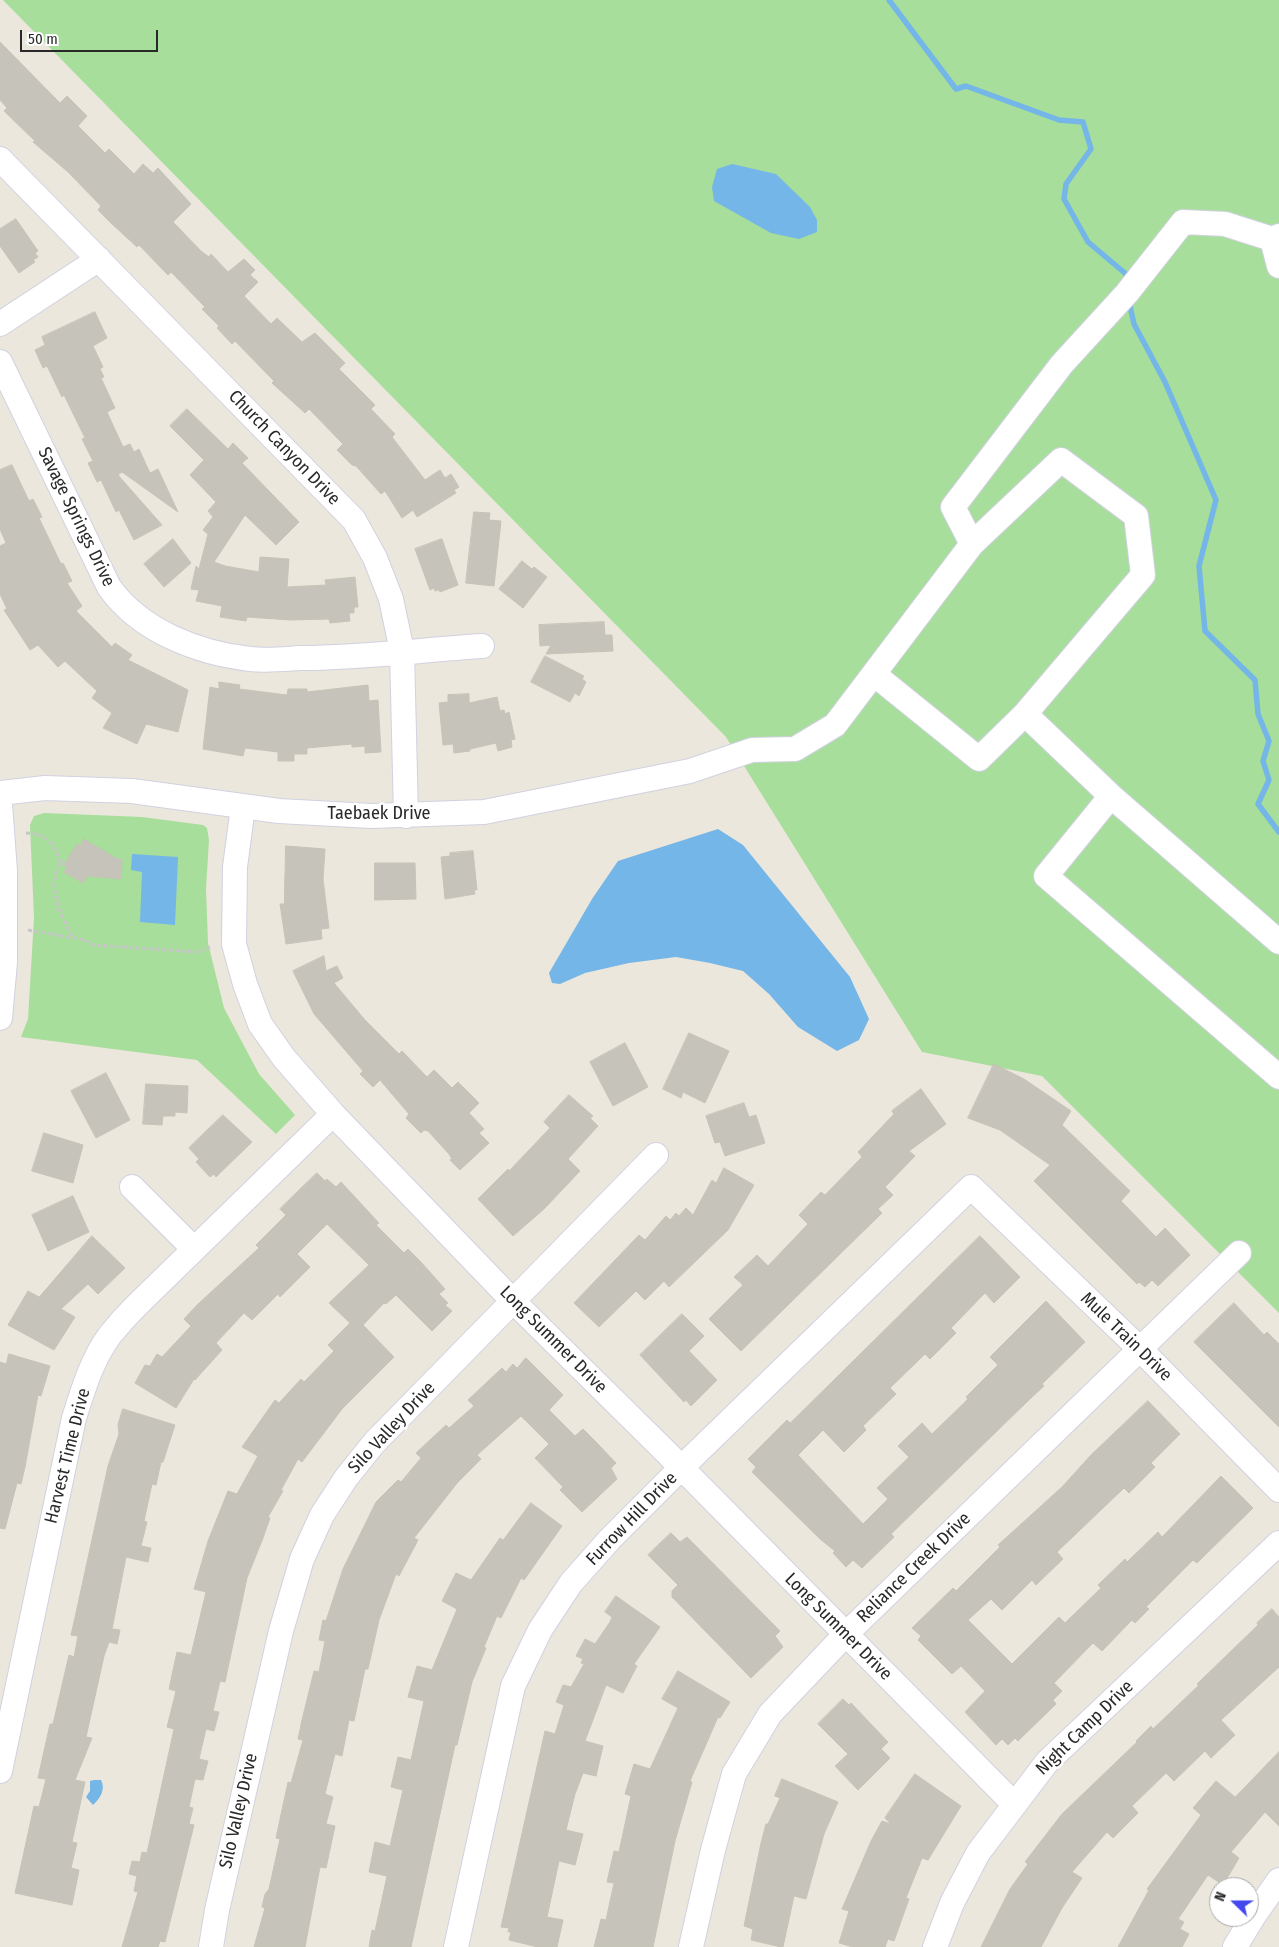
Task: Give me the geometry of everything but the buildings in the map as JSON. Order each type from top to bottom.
[{"type":"street","name":"Church Canyon Drive","points":[[0,159],[354,520],[376,558],[392,600],[402,651],[406,816]]},
{"type":"street","points":[[972,544],[952,507],[1062,364],[1126,293],[1183,222],[1225,224],[1276,237],[1279,266]]},
{"type":"street","points":[[0,324],[99,259]]},
{"type":"street","name":"Savage Springs Drive","points":[[0,362],[108,587],[118,601],[156,631],[205,650],[251,659],[331,658],[482,646]]},
{"type":"street","name":"Taebaek Drive","points":[[0,793],[45,788],[132,791],[243,807],[304,812],[406,816],[484,812],[690,771],[752,750],[795,749],[834,725],[972,544],[1060,460],[1136,516],[1143,575],[1025,714]]},
{"type":"street","points":[[874,675],[979,759],[1025,714],[1111,796],[1279,942]]},
{"type":"street","points":[[1111,796],[1046,876],[1279,1077]]},
{"type":"street","points":[[0,804],[5,871],[5,962],[0,1018]]},
{"type":"street","name":"Long Summer Drive","points":[[243,807],[234,867],[234,944],[245,984],[260,1024],[284,1058],[333,1114],[513,1301],[682,1468],[1013,1803]]},
{"type":"street","name":"Harvest Time Drive","points":[[0,1771],[74,1418],[84,1385],[109,1336],[136,1306],[193,1248],[333,1114]]},
{"type":"street","name":"Silo Valley Drive","points":[[211,1947],[217,1910],[281,1630],[302,1559],[322,1515],[346,1478],[374,1443],[656,1155]]},
{"type":"street","points":[[132,1187],[193,1248]]},
{"type":"street","name":"Mule Train Drive","points":[[971,1187],[1141,1350],[1279,1490]]},
{"type":"street","name":"Furrow Hill Drive","points":[[456,1947],[513,1686],[540,1630],[571,1583],[610,1539],[971,1187]]},
{"type":"street","name":"Reliance Creek Drive","points":[[691,1947],[712,1850],[734,1774],[770,1714],[845,1635],[1239,1253]]},
{"type":"street","name":"Night Camp Drive","points":[[935,1947],[952,1903],[978,1853],[1013,1803],[1047,1762],[1279,1543]]},
{"type":"street","points":[[1235,1947],[1279,1880]]},
{"type":"path","points":[[26,833],[38,833],[44,836],[56,848],[60,863],[55,872],[57,906],[74,938]]},
{"type":"path","points":[[60,863],[66,864]]},
{"type":"path","points":[[28,930],[74,938],[93,944],[198,952],[210,947]]},
{"type":"green space","points":[[3,0],[1279,0],[1279,1313],[1042,1076],[922,1052],[726,737]]},
{"type":"green space","points":[[44,813],[142,817],[203,825],[207,828],[209,840],[206,889],[208,943],[224,1008],[259,1074],[295,1115],[276,1134],[197,1060],[21,1037],[28,1019],[34,918],[30,825],[34,816]]},
{"type":"water","points":[[732,164],[776,174],[810,207],[817,220],[817,232],[799,239],[771,233],[714,201],[712,187],[717,169]]},
{"type":"water","points":[[718,829],[743,845],[850,977],[869,1019],[859,1040],[837,1051],[798,1027],[769,994],[743,971],[710,963],[676,957],[629,963],[585,973],[560,984],[552,983],[549,973],[592,899],[618,861]]},
{"type":"water","points":[[132,854],[178,857],[175,925],[140,922],[142,872],[131,870]]},
{"type":"water","points":[[101,1780],[103,1790],[93,1805],[86,1797],[90,1791],[90,1781]]},
{"type":"waterway","points":[[889,0],[956,89],[966,86],[1059,120],[1083,122],[1091,149],[1066,184],[1064,199],[1088,242],[1126,274],[1126,283]]},
{"type":"waterway","points":[[1129,302],[1134,324],[1165,382],[1216,500],[1199,566],[1205,631],[1255,680],[1258,714],[1269,741],[1263,761],[1269,780],[1258,804],[1279,832]]}]
